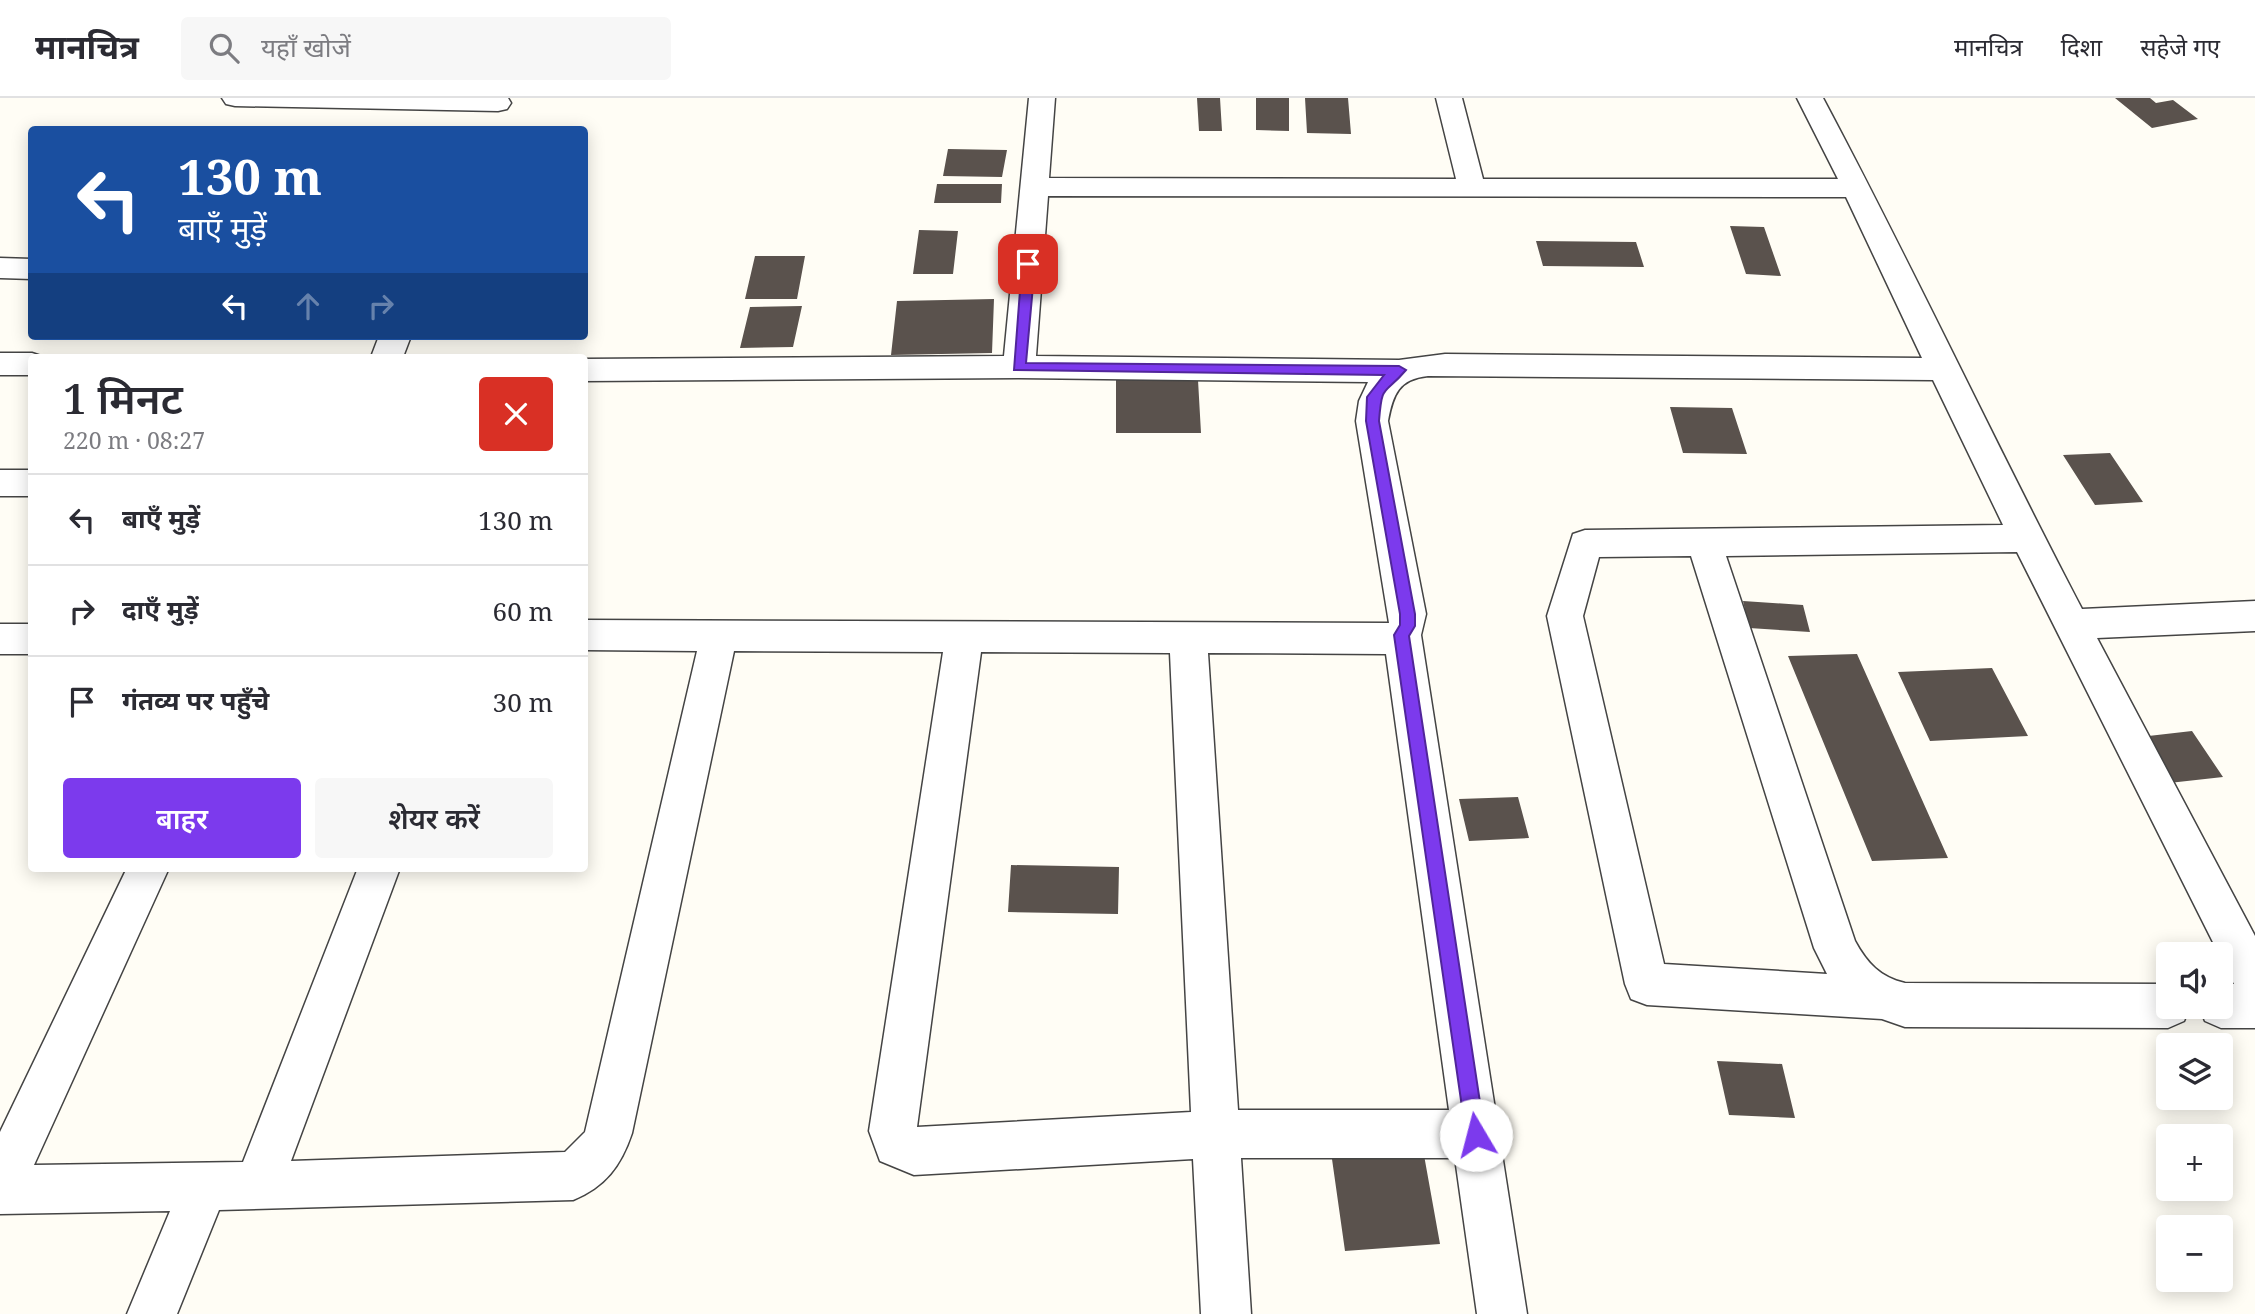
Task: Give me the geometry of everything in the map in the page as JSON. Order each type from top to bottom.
[{"type":"street","points":[[235,98],[499,100],[487,126]]},
{"type":"street","points":[[1019,367],[1042,98]]},
{"type":"street","points":[[1449,98],[1472,189]]},
{"type":"street","points":[[1810,98],[1858,188],[1943,369],[2070,624],[2255,980]]},
{"type":"street","points":[[1036,187],[1858,188]]},
{"type":"street","points":[[0,268],[28,269]]},
{"type":"street","points":[[0,364],[28,364]]},
{"type":"street","points":[[588,370],[1019,367],[1399,370],[1421,365],[1943,369]]},
{"type":"street","points":[[1399,370],[1383,382],[1374,397],[1372,421],[1408,614],[1408,626],[1402,635],[1502,1314]]},
{"type":"street","points":[[0,483],[28,483]]},
{"type":"street","points":[[2027,538],[1585,544],[1564,616],[1647,984],[1879,999],[1905,1005],[2156,1006]]},
{"type":"street","points":[[1704,543],[1836,948],[1850,975],[1863,990],[1879,999]]},
{"type":"street","points":[[2070,624],[2255,616]]},
{"type":"street","points":[[146,872],[0,1188],[258,1185],[573,1176],[595,1161],[604,1147],[608,1133],[719,634]]},
{"type":"street","points":[[588,635],[1379,640],[1402,635]]},
{"type":"street","points":[[1188,637],[1226,1314]]},
{"type":"street","points":[[964,638],[893,1131],[897,1144],[914,1151],[1214,1134],[1476,1135]]},
{"type":"street","points":[[0,639],[28,639]]},
{"type":"street","points":[[258,1185],[377,872]]},
{"type":"street","points":[[2233,1006],[2255,1006]]},
{"type":"street","points":[[152,1314],[205,1186]]},
{"type":"building","points":[[1197,98],[1220,98],[1222,131],[1199,131]]},
{"type":"building","points":[[1256,98],[1289,98],[1289,131],[1256,130]]},
{"type":"building","points":[[1305,98],[1348,98],[1351,134],[1307,133]]},
{"type":"building","points":[[2115,98],[2150,98],[2156,103],[2173,100],[2198,119],[2152,128]]},
{"type":"building","points":[[948,149],[1007,150],[1002,177],[943,176]]},
{"type":"building","points":[[937,184],[1002,184],[1001,203],[934,203]]},
{"type":"building","points":[[1730,226],[1764,227],[1781,276],[1746,274]]},
{"type":"building","points":[[919,230],[958,231],[953,274],[913,274]]},
{"type":"building","points":[[1536,241],[1636,242],[1644,267],[1543,266]]},
{"type":"building","points":[[755,256],[805,256],[797,299],[745,299]]},
{"type":"building","points":[[994,299],[992,353],[891,355],[897,301]]},
{"type":"building","points":[[802,306],[793,347],[740,348],[750,307]]},
{"type":"building","points":[[1116,380],[1198,380],[1201,433],[1116,433]]},
{"type":"building","points":[[1670,407],[1732,408],[1747,454],[1683,453]]},
{"type":"building","points":[[2110,453],[2143,502],[2095,505],[2063,455]]},
{"type":"building","points":[[1743,601],[1803,605],[1810,632],[1749,628]]},
{"type":"building","points":[[1857,654],[1948,858],[1872,861],[1788,656]]},
{"type":"building","points":[[1992,668],[2028,736],[1930,741],[1898,672]]},
{"type":"building","points":[[2192,731],[2223,777],[2160,784],[2131,738]]},
{"type":"building","points":[[1518,797],[1529,838],[1469,841],[1459,799]]},
{"type":"building","points":[[1011,865],[1119,867],[1118,914],[1008,912]]},
{"type":"building","points":[[1717,1061],[1782,1064],[1795,1118],[1729,1115]]},
{"type":"building","points":[[1422,1144],[1440,1244],[1345,1251],[1331,1152]]},
{"type":"route","points":[[1028,264],[1019,367],[1399,370],[1383,382],[1374,397],[1372,421],[1408,614],[1408,626],[1402,635],[1476,1135]]}]
